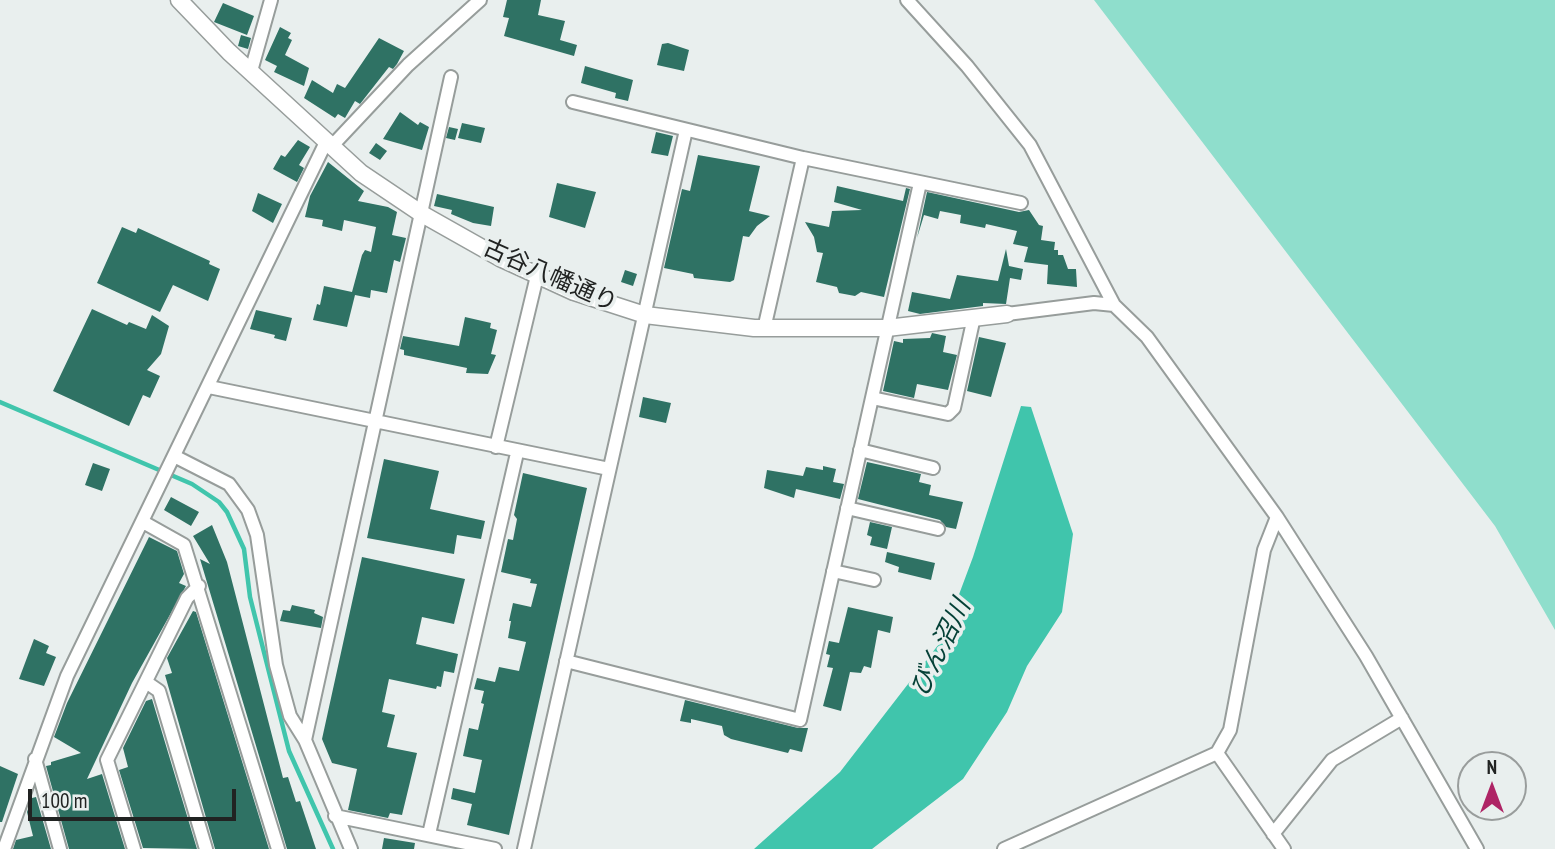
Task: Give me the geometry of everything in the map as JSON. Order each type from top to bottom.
[{"type":"street","name":"古谷八幡通り","points":[[179,0],[328,145],[361,173],[422,214],[537,276],[608,304],[645,315],[764,329],[887,328],[1007,314]]},
{"type":"street","points":[[251,71],[271,0]]},
{"type":"street","points":[[4,849],[67,676],[328,145],[408,65],[480,0]]},
{"type":"street","points":[[907,0],[967,66],[1030,145],[1114,305],[1155,347],[1277,517],[1402,718],[1477,849]]},
{"type":"street","points":[[305,740],[451,77]]},
{"type":"street","points":[[573,102],[803,158],[1021,203]]},
{"type":"street","points":[[524,849],[686,130]]},
{"type":"street","points":[[764,329],[803,158]]},
{"type":"street","points":[[566,661],[800,720],[920,183]]},
{"type":"street","points":[[496,447],[537,276]]},
{"type":"street","points":[[1007,314],[1094,303],[1114,305]]},
{"type":"street","points":[[872,398],[948,414],[954,408],[974,317]]},
{"type":"street","points":[[209,387],[517,453],[609,469]]},
{"type":"street","points":[[860,450],[933,468]]},
{"type":"street","points":[[429,834],[517,453]]},
{"type":"street","points":[[176,457],[229,484],[248,510],[257,535],[276,665],[290,716],[305,740],[351,849]]},
{"type":"street","points":[[847,508],[938,529]]},
{"type":"street","points":[[1004,849],[1217,753],[1230,730],[1264,550],[1277,517]]},
{"type":"street","points":[[143,522],[184,545],[199,586],[278,849]]},
{"type":"street","points":[[833,571],[874,580]]},
{"type":"street","points":[[134,849],[107,761],[187,598],[199,586]]},
{"type":"street","points":[[146,682],[159,691],[206,849]]},
{"type":"street","points":[[1273,834],[1332,760],[1402,718]]},
{"type":"street","points":[[1217,753],[1284,849]]},
{"type":"street","points":[[35,759],[60,849]]},
{"type":"street","points":[[335,816],[495,849]]},
{"type":"shaded area","points":[[1094,0],[1555,0],[1555,630],[1495,526]]},
{"type":"water","name":"びん沼川","points":[[1021,406],[1031,407],[1073,534],[1062,612],[1027,666],[1007,712],[963,779],[872,849],[754,849],[840,772],[942,640],[973,557]]},
{"type":"building","points":[[507,0],[541,0],[538,15],[565,21],[560,40],[577,45],[574,56],[504,36],[509,18],[503,17]]},
{"type":"building","points":[[223,3],[254,16],[247,35],[214,22]]},
{"type":"building","points":[[280,27],[291,33],[288,38],[292,40],[285,55],[309,68],[304,86],[274,72],[277,66],[265,60]]},
{"type":"building","points":[[241,35],[251,38],[248,49],[238,46]]},
{"type":"building","points":[[379,38],[404,51],[393,69],[389,67],[360,104],[355,101],[345,118],[338,114],[335,118],[304,98],[312,80],[333,93],[337,84],[345,88]]},
{"type":"building","points":[[668,43],[689,50],[684,71],[657,65],[662,44]]},
{"type":"building","points":[[585,66],[633,80],[628,101],[615,98],[616,93],[581,83]]},
{"type":"building","points":[[400,112],[418,125],[420,122],[429,127],[422,150],[383,139]]},
{"type":"building","points":[[462,123],[485,128],[481,143],[458,138]]},
{"type":"building","points":[[449,127],[458,129],[455,140],[446,138]]},
{"type":"building","points":[[656,132],[673,136],[668,156],[651,153]]},
{"type":"building","points":[[298,140],[310,147],[299,165],[304,168],[297,182],[273,169],[281,155],[285,157]]},
{"type":"building","points":[[376,143],[387,151],[380,160],[369,153]]},
{"type":"building","points":[[698,155],[760,166],[749,211],[770,216],[757,226],[749,237],[743,236],[734,280],[730,282],[694,278],[693,274],[664,268],[682,189],[690,191]]},
{"type":"building","points":[[328,162],[364,191],[358,201],[388,207],[397,212],[392,235],[406,238],[400,262],[394,260],[387,293],[371,290],[370,298],[355,295],[347,327],[313,320],[317,304],[320,305],[324,286],[352,292],[362,255],[365,250],[371,252],[376,227],[344,220],[342,231],[322,226],[323,220],[305,217],[310,196]]},
{"type":"building","points":[[557,183],[596,192],[585,228],[549,217]]},
{"type":"building","points":[[837,186],[903,201],[906,188],[910,189],[884,297],[861,292],[855,296],[839,293],[837,287],[816,282],[823,253],[817,252],[814,237],[805,222],[829,227],[832,211],[862,210],[834,202]]},
{"type":"building","points":[[927,192],[1019,212],[1029,210],[1039,225],[1043,226],[1041,240],[1055,242],[1054,250],[1058,250],[1058,255],[1063,255],[1068,269],[1076,269],[1077,287],[1047,284],[1048,265],[1024,262],[1028,247],[1013,244],[1017,231],[986,224],[985,228],[960,223],[961,215],[940,211],[938,219],[924,215],[917,238]]},
{"type":"building","points":[[258,193],[282,204],[273,223],[252,211]]},
{"type":"building","points":[[437,194],[494,207],[491,226],[473,223],[451,214],[452,210],[434,206]]},
{"type":"building","points":[[122,227],[136,233],[138,228],[210,261],[209,264],[220,269],[208,301],[173,285],[160,312],[97,283]]},
{"type":"building","points":[[1006,249],[1009,266],[1023,269],[1021,280],[1010,278],[1006,304],[983,303],[983,306],[920,314],[908,311],[912,292],[950,299],[957,275],[998,281]]},
{"type":"building","points":[[625,270],[637,274],[633,286],[621,282]]},
{"type":"building","points":[[92,309],[127,325],[129,322],[146,329],[152,315],[169,326],[161,354],[147,370],[160,376],[150,398],[143,395],[129,426],[53,391]]},
{"type":"building","points":[[256,310],[292,318],[286,341],[274,338],[275,335],[250,329]]},
{"type":"building","points":[[465,317],[491,323],[490,328],[497,330],[491,354],[496,355],[488,374],[466,373],[467,368],[404,355],[404,350],[400,349],[403,336],[459,346]]},
{"type":"building","points":[[932,333],[946,336],[943,352],[957,355],[948,390],[917,384],[914,398],[883,391],[894,341],[903,343],[903,339],[930,338]]},
{"type":"building","points":[[979,337],[1006,343],[991,397],[967,391]]},
{"type":"building","points":[[643,397],[671,403],[666,423],[639,417]]},
{"type":"building","points":[[384,459],[439,471],[430,509],[485,521],[481,539],[457,535],[454,554],[367,538]]},
{"type":"building","points":[[867,462],[921,474],[919,482],[931,485],[929,495],[963,502],[956,529],[946,527],[940,520],[858,499]]},
{"type":"building","points":[[93,463],[110,469],[102,491],[85,485]]},
{"type":"building","points":[[823,466],[836,469],[833,482],[844,484],[840,499],[796,489],[794,498],[764,488],[767,470],[803,476],[806,467],[823,470]]},
{"type":"building","points":[[523,473],[587,488],[509,835],[467,825],[472,804],[451,799],[453,788],[475,793],[482,760],[463,756],[469,728],[478,730],[484,704],[481,703],[484,691],[474,689],[477,678],[495,682],[499,667],[519,671],[526,642],[508,638],[509,621],[513,603],[531,607],[537,584],[530,583],[531,579],[501,572],[508,539],[513,540],[517,519],[514,515]]},
{"type":"building","points":[[171,497],[199,512],[191,526],[164,510]]},
{"type":"building","points":[[870,522],[892,527],[887,549],[870,545],[872,537],[867,535]]},
{"type":"building","points":[[212,525],[227,562],[283,778],[288,777],[296,802],[300,801],[316,849],[287,849],[200,559],[210,564],[193,536]]},
{"type":"building","points":[[149,537],[177,551],[184,574],[179,583],[186,586],[132,683],[87,779],[102,774],[125,849],[69,849],[46,766],[81,753],[54,737],[67,703]]},
{"type":"building","points":[[887,552],[935,563],[931,580],[898,572],[899,567],[885,562]]},
{"type":"building","points":[[362,557],[465,579],[454,624],[422,617],[416,644],[458,654],[454,673],[444,671],[441,687],[437,686],[436,689],[389,679],[382,712],[395,715],[387,747],[417,753],[402,815],[390,813],[388,818],[348,810],[357,769],[332,763],[322,739]]},
{"type":"building","points":[[292,605],[315,610],[314,613],[323,617],[321,628],[280,621],[283,610],[290,611]]},
{"type":"building","points":[[848,607],[893,617],[890,633],[878,630],[871,668],[864,666],[861,673],[850,672],[841,711],[823,706],[833,668],[827,667],[830,655],[826,654],[829,641],[839,643]]},
{"type":"building","points":[[193,611],[196,612],[269,849],[215,849],[165,675],[172,673],[167,658]]},
{"type":"building","points":[[34,639],[49,646],[46,653],[56,657],[44,686],[19,679]]},
{"type":"building","points":[[152,699],[197,849],[143,848],[119,770],[128,767],[123,748],[146,701]]},
{"type":"building","points":[[685,700],[798,728],[808,728],[802,752],[790,749],[788,753],[731,739],[724,735],[722,726],[691,719],[691,723],[680,721]]},
{"type":"building","points":[[0,766],[18,774],[2,822],[0,822]]},
{"type":"building","points":[[36,797],[51,849],[13,849],[16,840],[33,836],[27,812],[32,798]]},
{"type":"building","points":[[384,838],[415,843],[414,849],[382,849]]},
{"type":"waterway","points":[[0,402],[192,484],[219,502],[227,512],[244,549],[250,597],[289,751],[333,849]]}]
